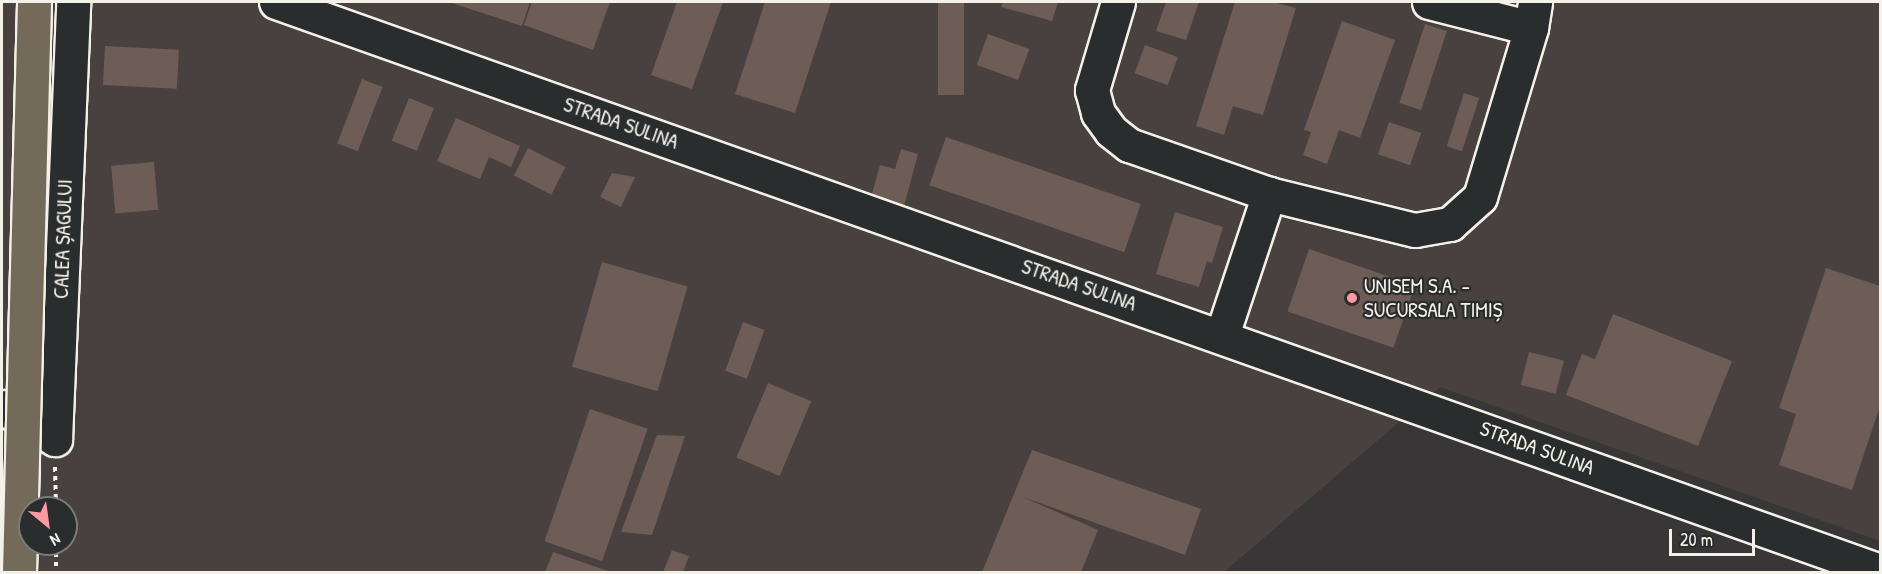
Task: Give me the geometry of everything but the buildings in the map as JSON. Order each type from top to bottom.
[{"type":"main road","name":"CALEA ȘAGULUI","points":[[19,573],[34,2]]},
{"type":"street","name":"CALEA ȘAGULUI","points":[[55,439],[72,2]]},
{"type":"street","name":"STRADA SULINA","points":[[276,2],[1222,335],[1881,571]]},
{"type":"street","points":[[1118,2],[1092,90],[1098,113],[1111,131],[1129,145],[1269,194],[1392,227],[1415,230],[1450,224],[1480,197],[1533,15],[1429,2]]},
{"type":"street","points":[[1222,335],[1269,194]]},
{"type":"street","points":[[2,407],[55,439]]},
{"type":"path","points":[[55,439],[56,496]]},
{"type":"path","points":[[56,556],[56,573]]},
{"type":"shaded area","points":[[2,2],[1880,2],[1880,541],[1440,387],[1224,572],[2,572]]},
{"type":"railway","points":[[2,563],[17,572]]},
{"type":"place","name":"UNISEM S.A. - SUCURSALA TIMIȘ","points":[[1352,298]]}]
